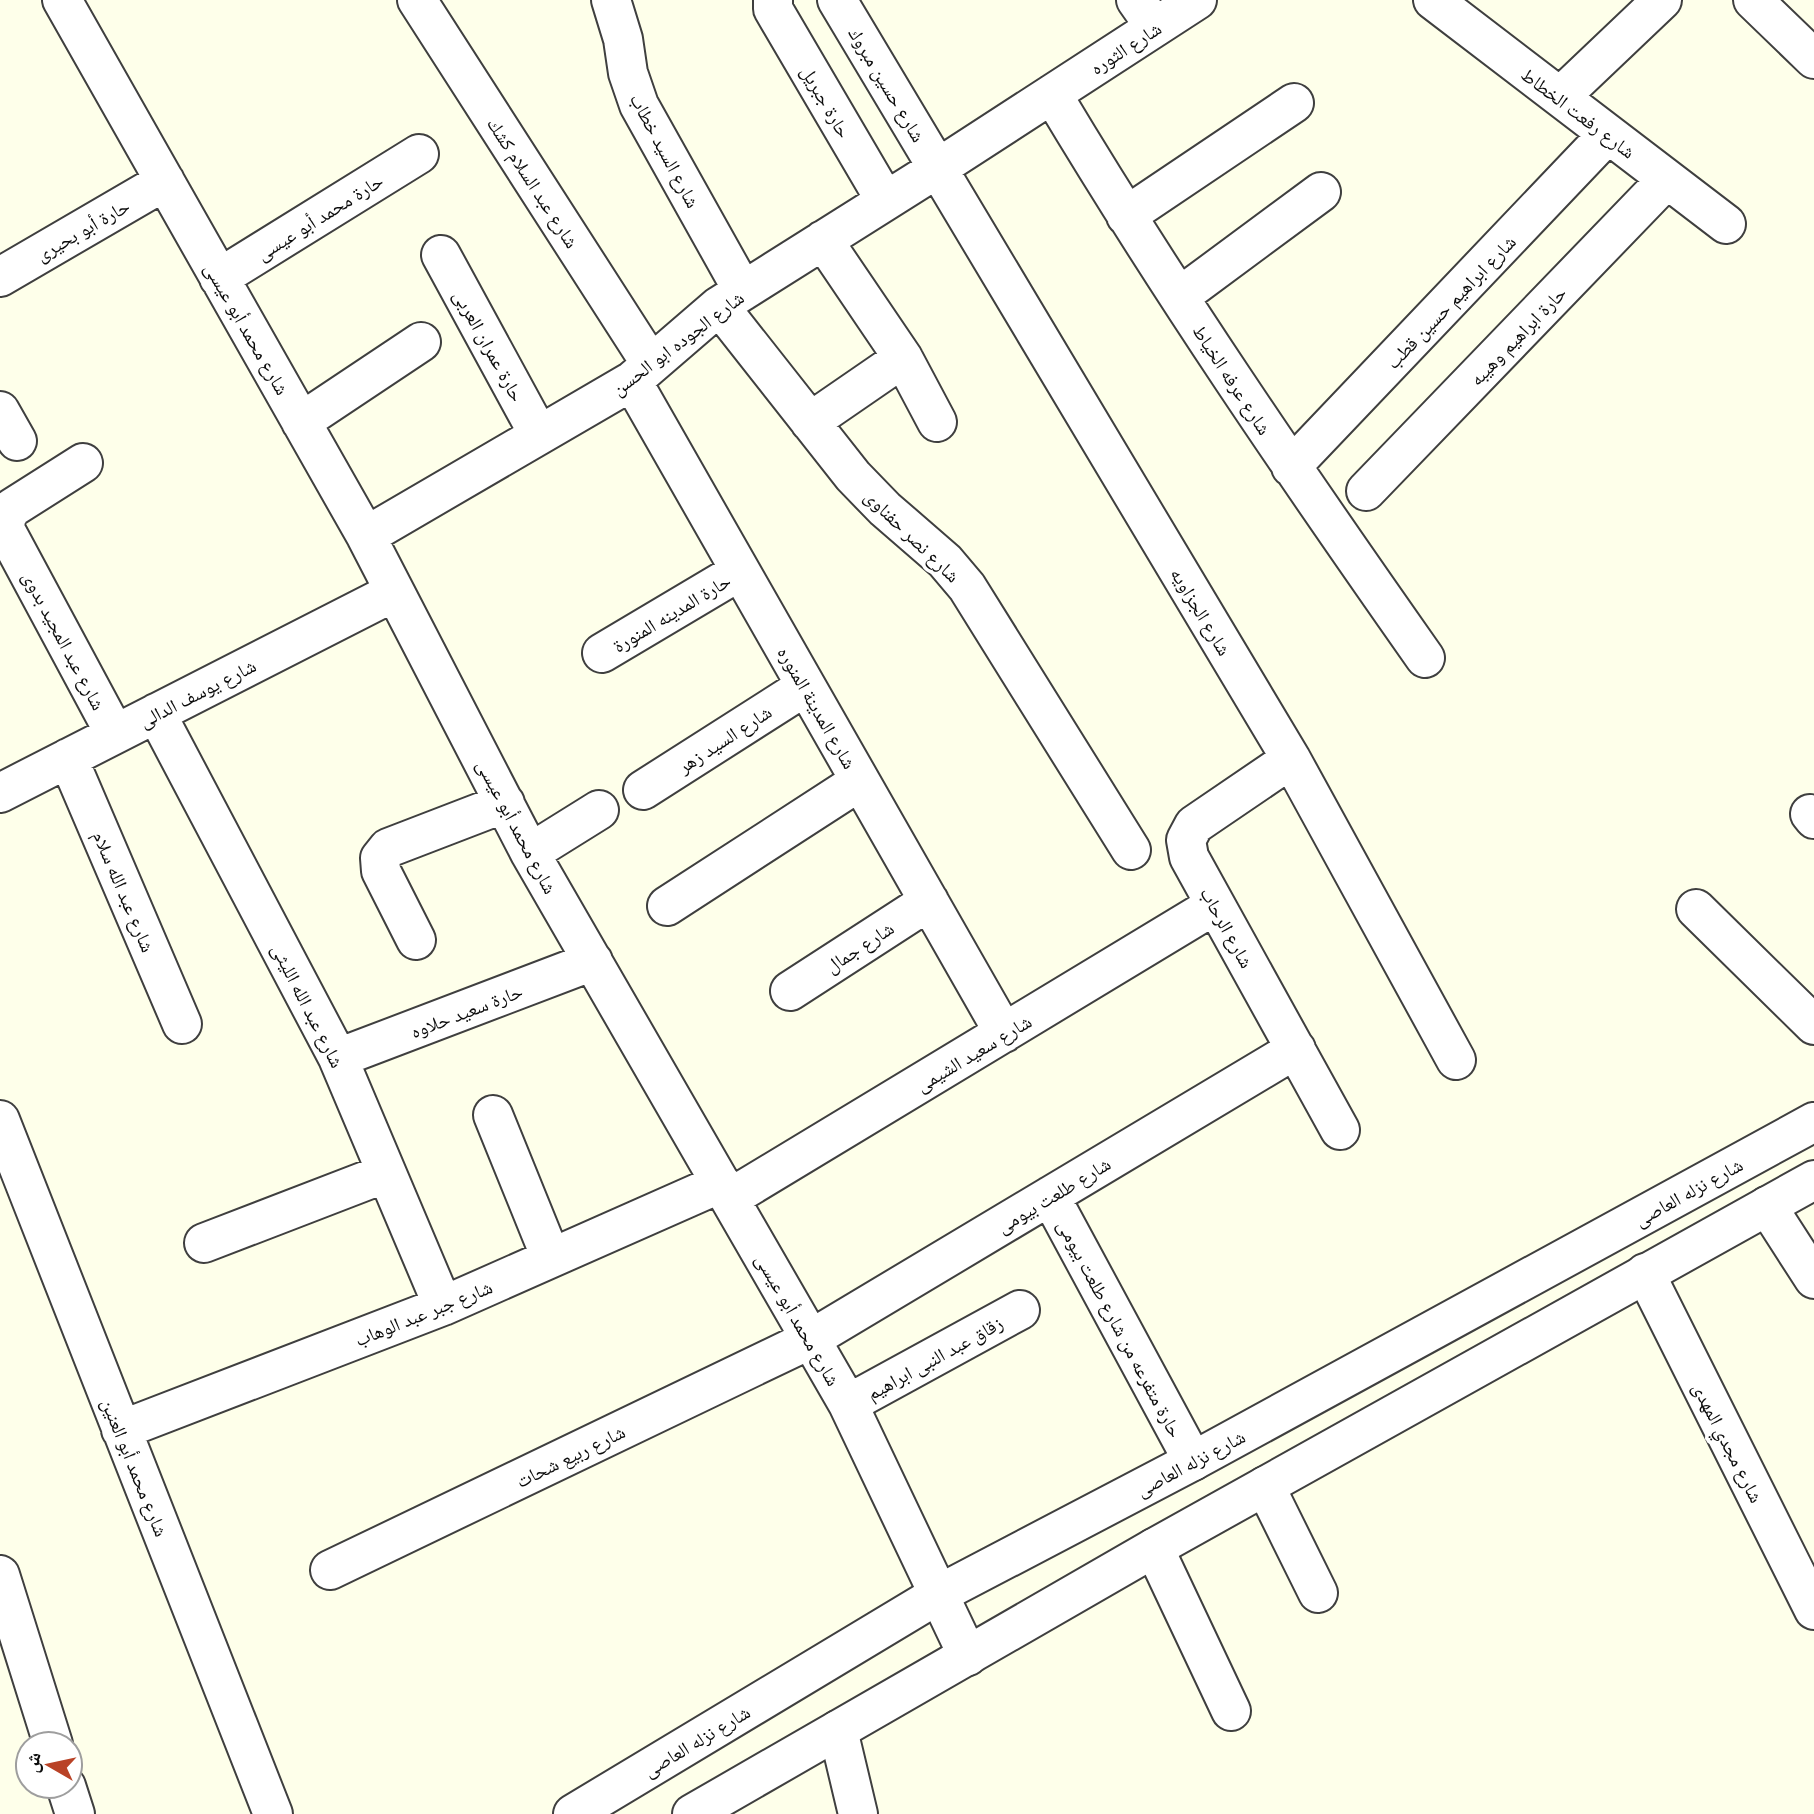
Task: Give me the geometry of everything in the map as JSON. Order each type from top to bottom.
[{"type":"street","name":"شارع محمد أبو عيسى","points":[[62,0],[366,537],[530,853],[848,1404],[968,1656]]},
{"type":"street","name":"شارع عبد السلام كشك","points":[[417,0],[641,373]]},
{"type":"street","name":"شارع السيد خطاب","points":[[611,0],[623,39],[628,73],[639,105],[731,298]]},
{"type":"street","name":"حارة جبريل","points":[[773,0],[774,9],[885,200]]},
{"type":"street","name":"شارع حسين مبروك","points":[[837,0],[938,168]]},
{"type":"street","name":"شارع الثوره","points":[[1052,93],[1145,14],[1197,0]]},
{"type":"street","name":"شارع رفعت الخطاط","points":[[1433,0],[1726,224]]},
{"type":"street","points":[[1560,97],[1662,0]]},
{"type":"street","points":[[1753,0],[1814,60]]},
{"type":"street","name":"شارع الجوده ابو الحسن","points":[[366,537],[641,373],[731,298],[1052,93]]},
{"type":"street","name":"شارع عرفه الخياط","points":[[1052,93],[1126,216],[1291,467],[1425,658]]},
{"type":"street","points":[[1126,216],[1294,103]]},
{"type":"street","name":"شارع ابراهيم حسين قطب","points":[[1291,467],[1608,134]]},
{"type":"street","name":"حارة محمد أبو عيسى","points":[[219,278],[419,154]]},
{"type":"street","name":"شارع الجزاويه","points":[[938,168],[1291,759],[1456,1059]]},
{"type":"street","name":"حارة ابراهيم وهيبه","points":[[1366,491],[1667,179]]},
{"type":"street","name":"حارة أبو بحيرى","points":[[0,277],[164,181]]},
{"type":"street","points":[[1179,297],[1321,192]]},
{"type":"street","points":[[823,240],[904,358],[937,422]]},
{"type":"street","name":"حارة عمران العربى","points":[[441,255],[539,435]]},
{"type":"street","name":"شارع نصر حفناوى","points":[[731,298],[810,422],[861,484],[885,509],[946,561],[967,587],[1131,850]]},
{"type":"street","points":[[301,422],[421,342]]},
{"type":"street","points":[[810,422],[904,358]]},
{"type":"street","name":"شارع المدينة المنوره","points":[[641,373],[740,571],[1004,1033]]},
{"type":"street","name":"شارع عبد المجيد بدوى","points":[[83,463],[12,508],[5,519],[6,531],[116,734]]},
{"type":"street","name":"حارة المدينه المنورة","points":[[602,653],[740,571]]},
{"type":"street","name":"شارع يوسف الدالى","points":[[2,788],[116,734],[394,592]]},
{"type":"street","name":"شارع السيد زهر","points":[[643,790],[806,685]]},
{"type":"street","name":"شارع عبد الله الليثى","points":[[156,713],[338,1058],[443,1306]]},
{"type":"street","name":"شارع عبد الله سلام","points":[[68,758],[182,1024]]},
{"type":"street","name":"شارع الرحاب","points":[[1291,759],[1194,825],[1186,840],[1189,857],[1340,1130]]},
{"type":"street","points":[[667,906],[860,781]]},
{"type":"street","points":[[416,940],[381,871],[380,858],[388,848],[505,803]]},
{"type":"street","points":[[530,853],[599,810]]},
{"type":"street","name":"شارع جمال","points":[[790,991],[929,901]]},
{"type":"street","name":"شارع سعيد الشيمى","points":[[725,1190],[1004,1033],[1215,905]]},
{"type":"street","points":[[1696,909],[1814,1025]]},
{"type":"street","name":"حارة سعيد حلاوه","points":[[338,1058],[593,961]]},
{"type":"street","name":"شارع طلعت بيومى","points":[[811,1339],[1296,1049]]},
{"type":"street","points":[[493,1115],[551,1258]]},
{"type":"street","name":"شارع محمد أبو العنين","points":[[0,1120],[273,1814]]},
{"type":"street","name":"شارع نزله العاصى","points":[[573,1814],[939,1594],[1193,1461],[1814,1122]]},
{"type":"street","points":[[204,1243],[386,1172]]},
{"type":"street","points":[[692,1814],[1154,1548],[1814,1180]]},
{"type":"street","name":"شارع جبر عبد الوهاب","points":[[121,1430],[443,1306],[551,1258],[725,1190]]},
{"type":"street","name":"حارة متفرعه من شارع طلعت بيومى","points":[[1050,1196],[1193,1461]]},
{"type":"street","points":[[1767,1206],[1814,1279]]},
{"type":"street","name":"شارع مجدي المهدى","points":[[1645,1273],[1814,1610]]},
{"type":"street","name":"زقاق عبد النبى ابراهيم","points":[[848,1404],[1020,1310]]},
{"type":"street","name":"شارع ربيع شحات","points":[[330,1570],[811,1339]]},
{"type":"street","points":[[1265,1486],[1318,1593]]},
{"type":"street","points":[[1154,1548],[1231,1711]]},
{"type":"street","points":[[0,1575],[49,1730]]},
{"type":"street","points":[[838,1730],[858,1814]]}]
